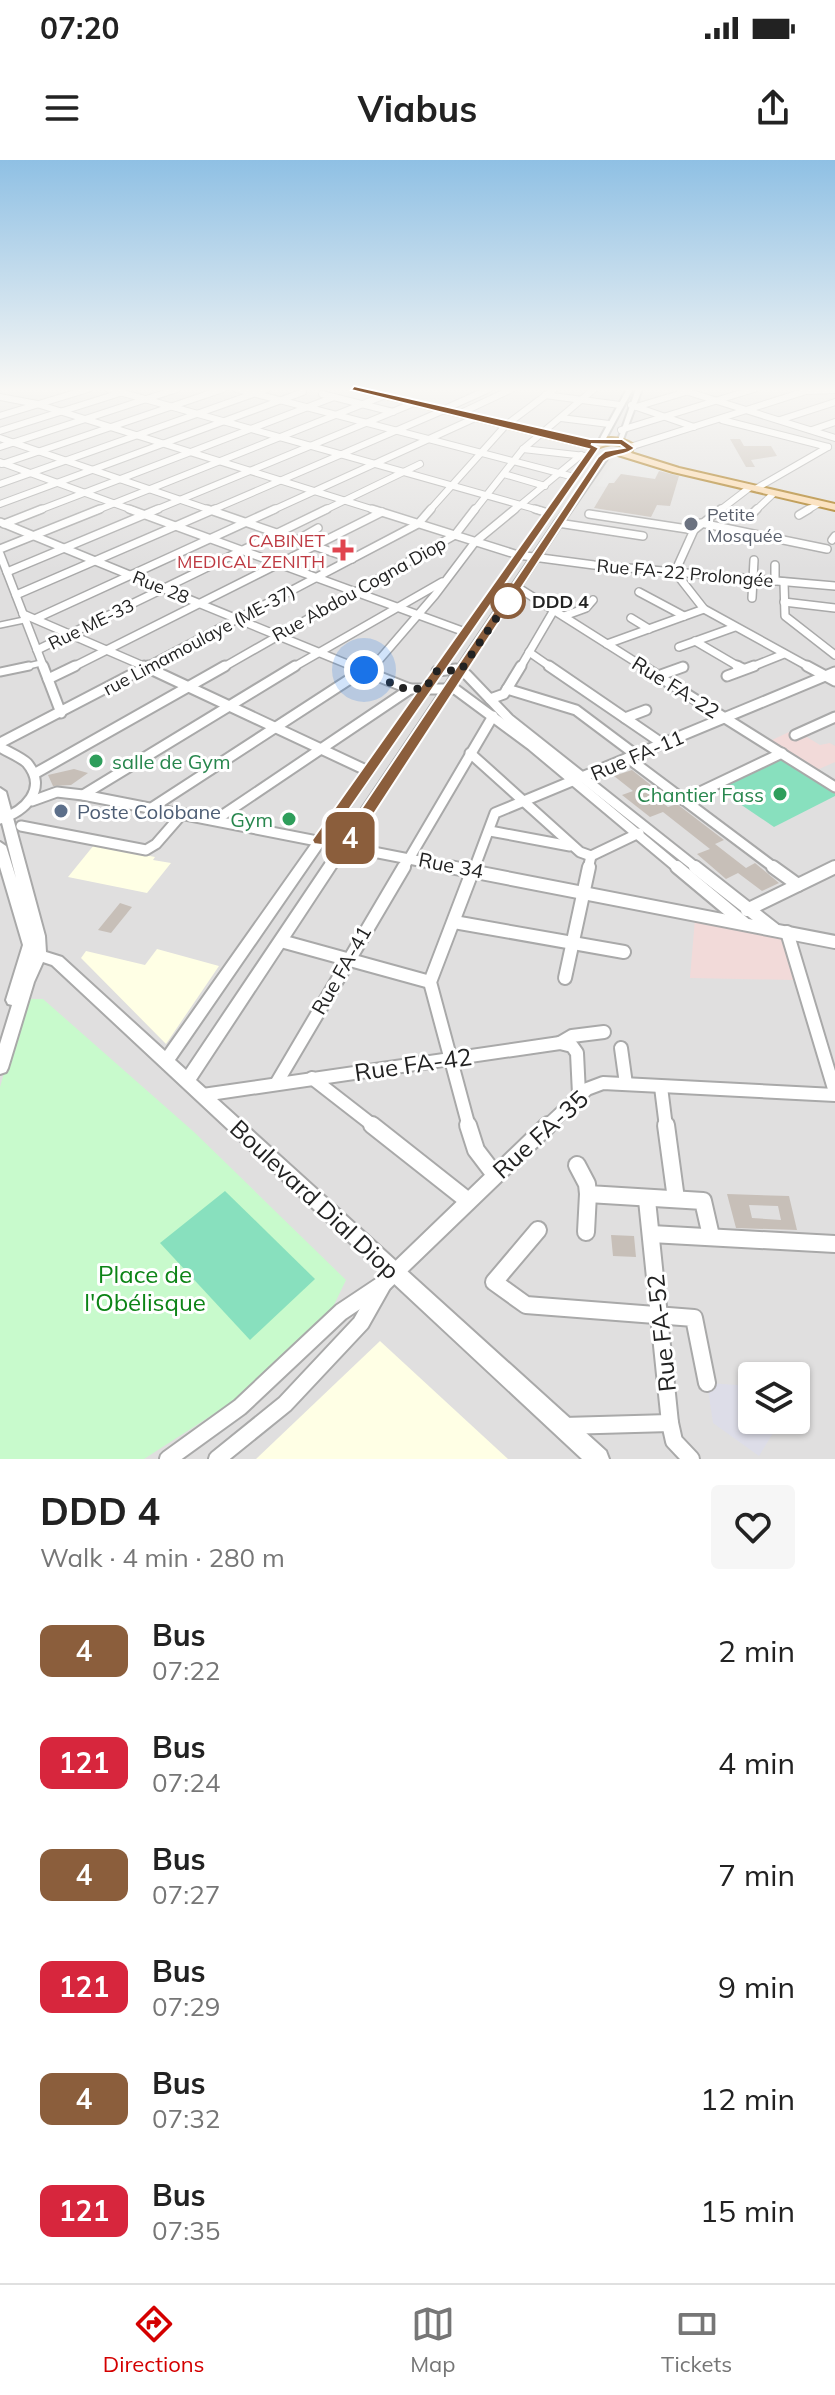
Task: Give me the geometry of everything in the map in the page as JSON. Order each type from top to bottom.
[{"type":"main road","points":[[601,450],[608,453],[618,450]]},
{"type":"main road","points":[[633,450],[773,494],[835,506]]},
{"type":"main road","points":[[753,488],[835,506]]},
{"type":"street","points":[[36,450],[352,559]]},
{"type":"street","points":[[1,464],[44,450]]},
{"type":"street","points":[[0,484],[95,450]]},
{"type":"street","points":[[0,504],[147,450]]},
{"type":"street","points":[[182,450],[535,559]]},
{"type":"street","points":[[2,523],[196,450]]},
{"type":"street","points":[[61,713],[0,552],[250,450]]},
{"type":"street","points":[[7,572],[302,450]]},
{"type":"street","points":[[323,450],[548,513]]},
{"type":"street","points":[[16,595],[354,450]]},
{"type":"street","points":[[37,618],[406,450]]},
{"type":"street","points":[[469,450],[574,477]]},
{"type":"street","points":[[418,524],[485,450]]},
{"type":"street","name":"Rue Abdou Cogna Diop","points":[[35,778],[276,634],[455,535],[523,450]]},
{"type":"street","points":[[529,450],[581,455]]},
{"type":"street","points":[[153,807],[388,652],[475,542],[590,450]]},
{"type":"street","points":[[166,1061],[593,450]]},
{"type":"street","points":[[825,450],[753,488],[697,527],[675,572],[704,609],[832,677]]},
{"type":"street","points":[[187,1081],[558,523],[608,453]]},
{"type":"street","points":[[1,464],[465,632]]},
{"type":"street","name":"Rue ME-33","points":[[37,650],[420,464]]},
{"type":"street","points":[[504,474],[545,486]]},
{"type":"street","points":[[750,516],[773,494]]},
{"type":"street","points":[[799,515],[818,504]]},
{"type":"street","points":[[48,679],[382,512]]},
{"type":"street","points":[[589,514],[697,527],[827,549]]},
{"type":"street","name":"Rue 28","points":[[2,523],[410,689]]},
{"type":"street","points":[[558,523],[643,536]]},
{"type":"street","name":"rue Limamoulaye (ME-37)","points":[[0,745],[418,524]]},
{"type":"street","points":[[297,540],[318,528]]},
{"type":"street","name":"Rue FA-22 Prolongée","points":[[535,559],[835,586]]},
{"type":"street","points":[[752,598],[754,560]]},
{"type":"street","points":[[775,565],[785,616],[835,655]]},
{"type":"street","points":[[83,795],[319,651],[442,582]]},
{"type":"street","name":"Rue FA-22","points":[[517,587],[832,782]]},
{"type":"street","points":[[421,592],[435,595]]},
{"type":"street","points":[[639,592],[684,616]]},
{"type":"street","points":[[564,616],[586,608],[593,600]]},
{"type":"street","points":[[784,602],[835,608]]},
{"type":"street","points":[[607,644],[704,609]]},
{"type":"street","points":[[490,699],[502,696],[554,610]]},
{"type":"street","points":[[0,625],[24,617],[37,618],[188,685],[368,771]]},
{"type":"street","points":[[631,618],[649,629]]},
{"type":"street","points":[[679,647],[735,627]]},
{"type":"street","points":[[695,641],[743,669]]},
{"type":"street","points":[[529,652],[663,744]]},
{"type":"street","points":[[727,676],[784,654]]},
{"type":"street","points":[[0,672],[41,663]]},
{"type":"street","points":[[658,676],[683,667]]},
{"type":"street","points":[[437,671],[461,670],[509,719],[740,919],[750,908],[835,867]]},
{"type":"street","name":"Rue FA-11","points":[[430,982],[476,870],[495,813],[832,677]]},
{"type":"street","points":[[217,819],[410,689],[449,689],[464,693],[781,931],[835,1094]]},
{"type":"street","points":[[507,689],[576,710],[683,800],[798,885]]},
{"type":"street","points":[[625,718],[646,710]]},
{"type":"street","name":"Rue FA-41","points":[[276,1084],[407,857],[493,716]]},
{"type":"street","points":[[795,735],[835,717]]},
{"type":"street","points":[[0,745],[27,763],[35,778],[57,792]]},
{"type":"street","points":[[470,753],[570,846]]},
{"type":"street","points":[[683,800],[782,753]]},
{"type":"street","points":[[32,801],[35,778]]},
{"type":"street","points":[[0,792],[4,818],[42,954],[0,1045]]},
{"type":"street","name":"Rue 34","points":[[4,818],[32,801],[57,792],[83,795],[740,919],[835,942]]},
{"type":"street","points":[[21,826],[146,850],[156,844],[183,813]]},
{"type":"street","points":[[490,831],[570,846],[591,856]]},
{"type":"street","points":[[591,856],[639,833]]},
{"type":"street","points":[[0,846],[42,954],[27,982],[0,1068]]},
{"type":"street","points":[[565,978],[591,856]]},
{"type":"street","points":[[454,922],[624,952]]},
{"type":"street","points":[[281,941],[430,982],[448,1058],[476,1150],[495,1175]]},
{"type":"street","name":"Boulevard Dial Diop","points":[[42,954],[203,1095],[389,1279],[598,1459]]},
{"type":"street","name":"Rue FA-42","points":[[203,1095],[560,1043],[572,1036],[604,1032]]},
{"type":"street","points":[[560,1043],[572,1046],[577,1053],[579,1094]]},
{"type":"street","points":[[621,1048],[626,1084]]},
{"type":"street","points":[[312,1078],[467,1200]]},
{"type":"street","name":"Rue FA-35","points":[[389,1279],[579,1094],[603,1083],[835,1094]]},
{"type":"street","points":[[661,1087],[676,1199]]},
{"type":"street","points":[[577,1165],[587,1184],[586,1232]]},
{"type":"street","points":[[588,1194],[705,1203],[711,1236]]},
{"type":"street","name":"Rue FA-52","points":[[647,1200],[670,1423],[674,1441],[691,1459]]},
{"type":"street","points":[[538,1230],[494,1282],[516,1300],[542,1308],[658,1313],[696,1319],[707,1383]]},
{"type":"street","points":[[651,1234],[835,1244]]},
{"type":"street","points":[[168,1459],[202,1436],[267,1383],[356,1298],[389,1279]]},
{"type":"street","points":[[217,1459],[285,1404],[361,1323],[389,1279]]},
{"type":"street","points":[[560,1426],[670,1423]]},
{"type":"shaded area","points":[[0,450],[835,450],[835,1459],[0,1459]]},
{"type":"shaded area","points":[[615,458],[660,468],[655,479],[621,474],[606,487],[596,486]]},
{"type":"shaded area","points":[[789,732],[797,736],[802,734],[820,745],[830,743],[835,746],[835,762],[817,770],[770,741]]},
{"type":"shaded area","points":[[94,845],[171,863],[147,893],[68,877]]},
{"type":"shaded area","points":[[695,919],[784,936],[795,980],[690,978]]},
{"type":"shaded area","points":[[157,949],[219,966],[166,1044],[81,958],[86,951],[145,965]]},
{"type":"shaded area","points":[[380,1341],[508,1459],[256,1459]]},
{"type":"shaded area","points":[[707,1383],[738,1385],[738,1434],[772,1434],[759,1456],[713,1423]]},
{"type":"green space","name":"Chantier Fass","points":[[780,757],[835,792],[835,796],[774,827],[715,787]]},
{"type":"green space","name":"Place de l'Obélisque","points":[[25,999],[43,999],[194,1132],[346,1280],[333,1307],[237,1399],[144,1459],[0,1459],[0,1087]]},
{"type":"green space","points":[[225,1191],[315,1279],[250,1340],[160,1243]]},
{"type":"building","points":[[736,450],[773,450],[777,456],[751,460],[755,467],[746,467]]},
{"type":"building","points":[[659,471],[679,476],[670,506],[657,505],[651,517],[594,508],[609,483],[614,483],[621,474],[655,479]]},
{"type":"building","points":[[74,769],[88,773],[71,785],[53,786],[48,775]]},
{"type":"building","points":[[632,770],[652,786],[645,789],[668,807],[677,804],[724,840],[715,844],[746,868],[755,863],[779,883],[762,891],[738,873],[726,879],[697,854],[710,849],[663,812],[650,817],[622,795],[633,791],[614,776]]},
{"type":"building","points":[[120,903],[132,907],[111,933],[98,930]]},
{"type":"building","points":[[727,1194],[789,1196],[797,1230],[736,1228]],"holes":[[[749,1205],[778,1206],[781,1220],[752,1218]]]},
{"type":"building","points":[[611,1235],[634,1236],[636,1257],[613,1256]]},
{"type":"bus line","name":"4","points":[[593,450],[320,840],[346,845],[601,459],[608,453],[629,450]]},
{"type":"place","name":"Petite Mosquée","points":[[691,524]]},
{"type":"place","name":"CABINET MEDICAL ZENITH","points":[[343,550]]},
{"type":"place","name":"DDD 4","points":[[508,601]]},
{"type":"place","name":"salle de Gym","points":[[96,761]]},
{"type":"place","name":"Chantier Fass","points":[[780,794]]},
{"type":"place","name":"Poste Colobane","points":[[61,811]]},
{"type":"place","name":"Gym","points":[[289,819]]},
{"type":"route","points":[[364,670],[401,688],[425,689],[437,671],[461,670],[508,601]]}]
